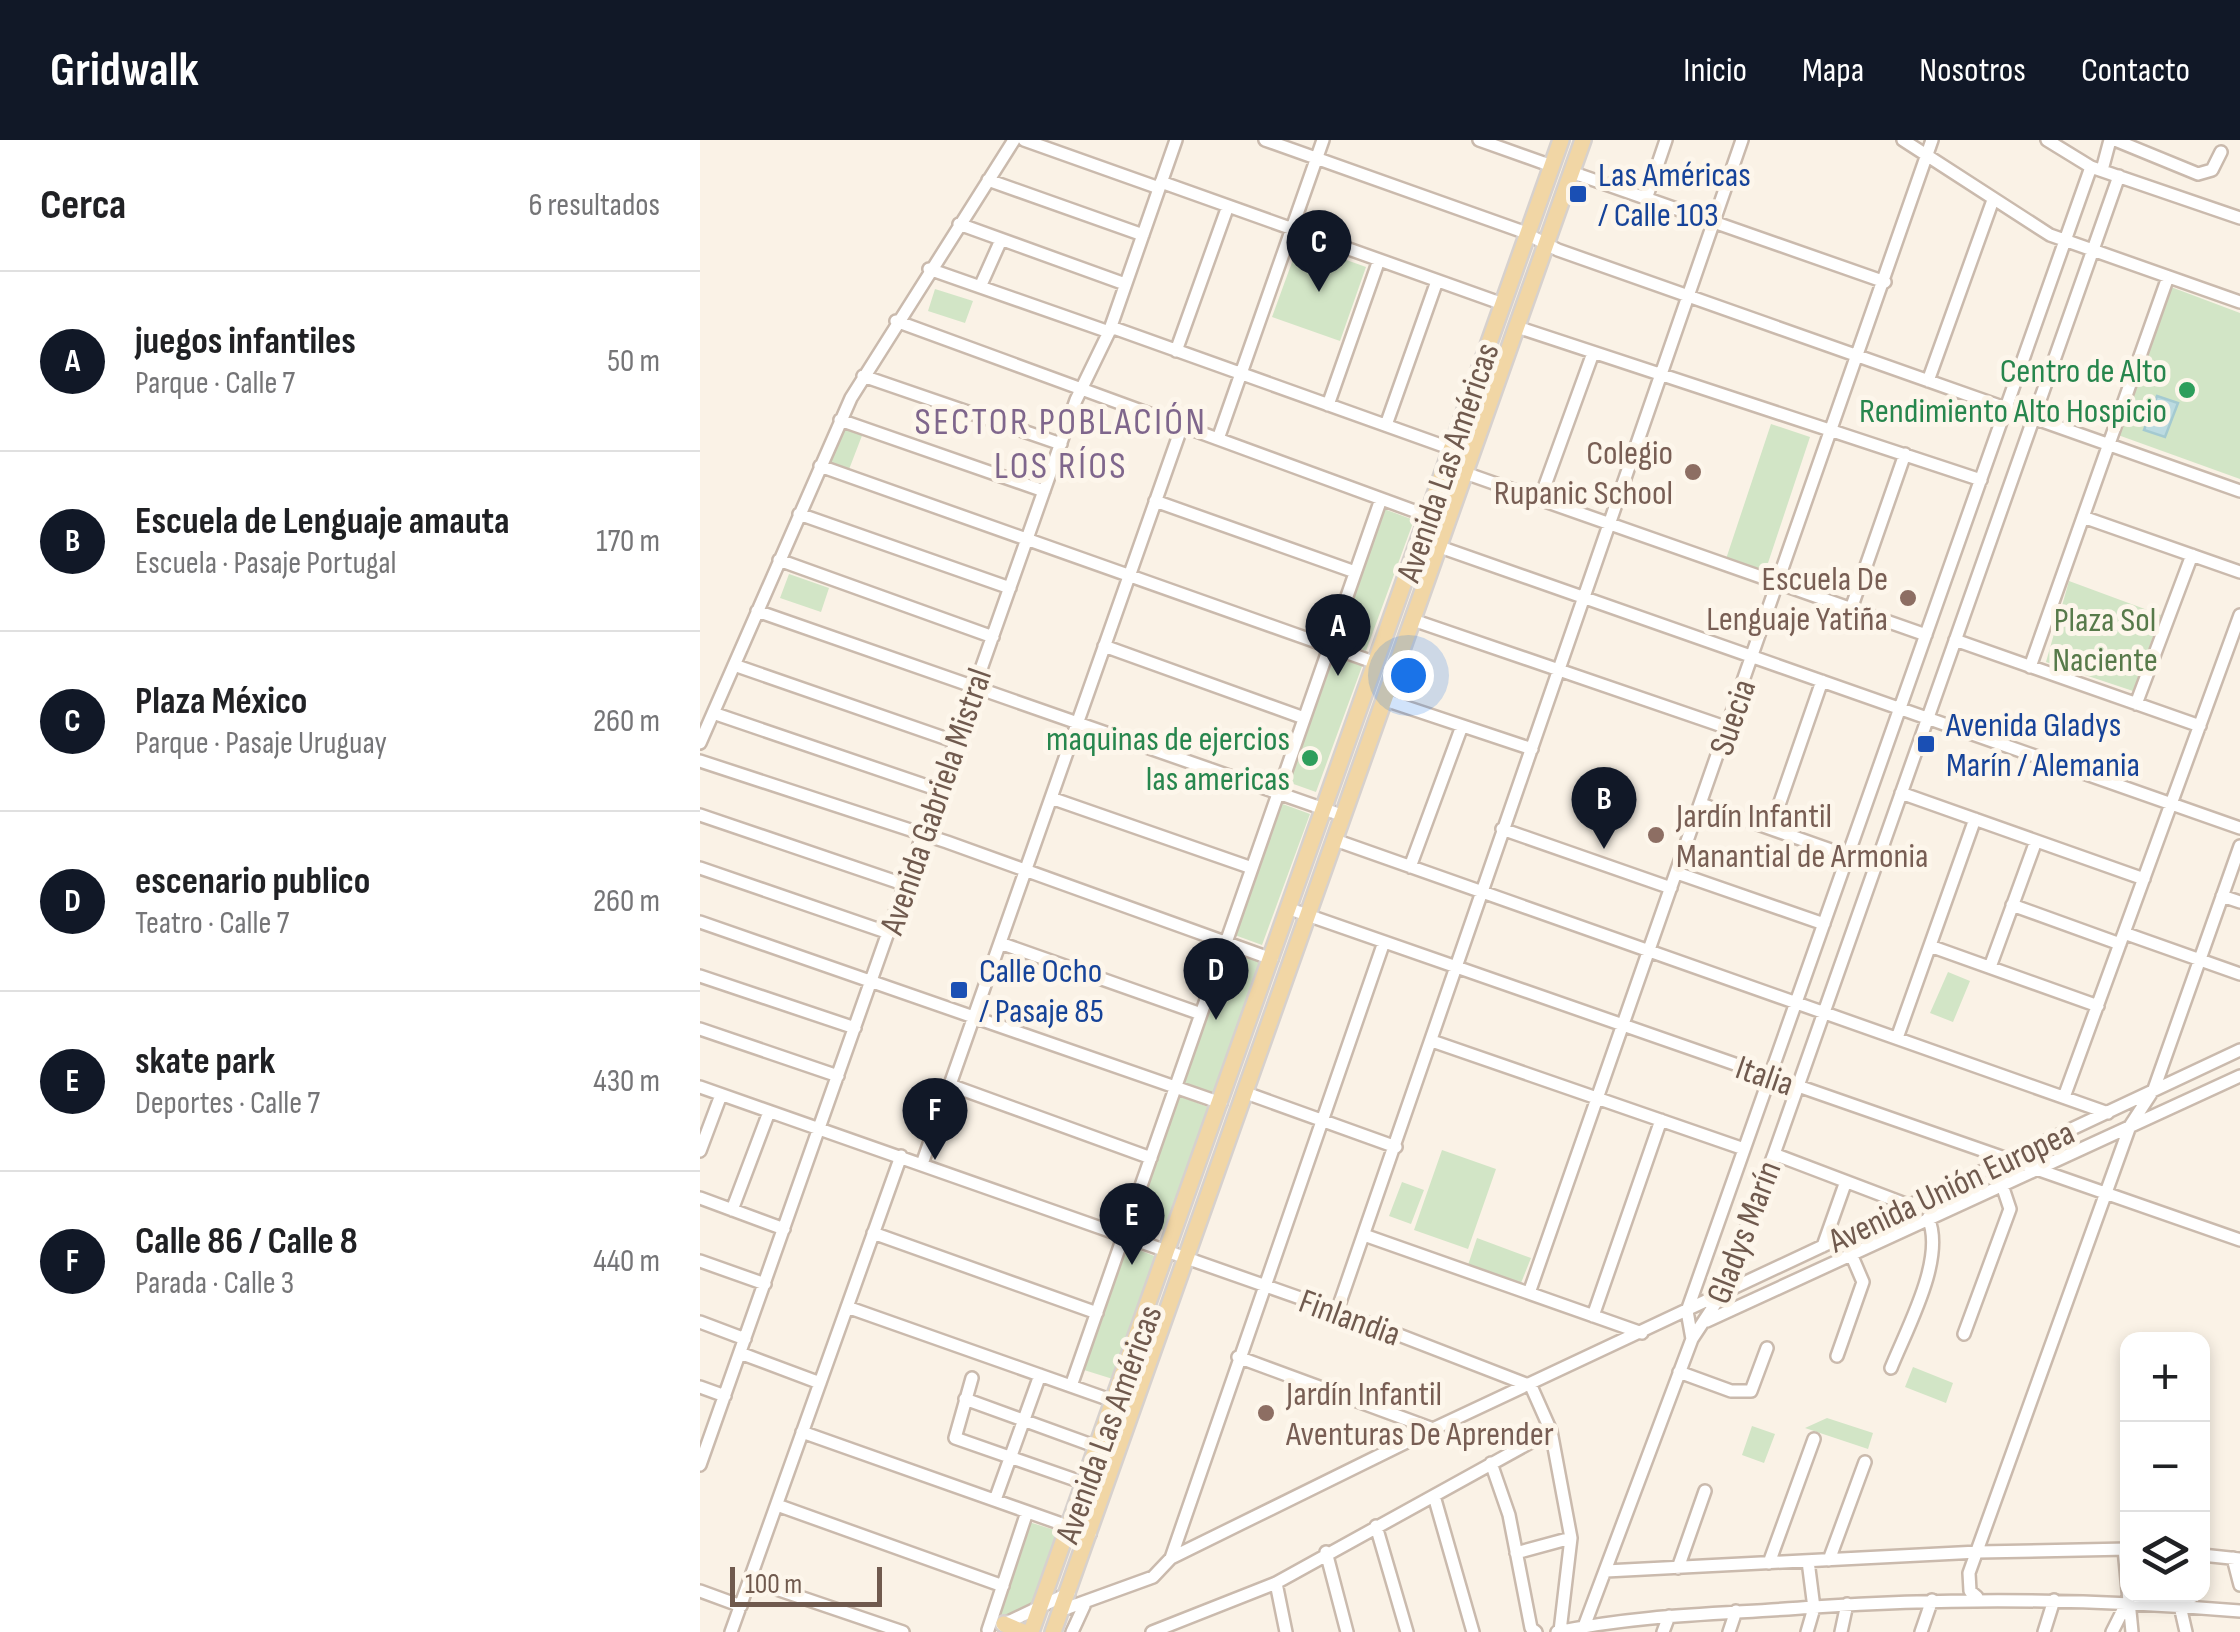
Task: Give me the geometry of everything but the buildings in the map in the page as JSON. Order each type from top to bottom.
[{"type":"main road","name":"Avenida Las Américas","points":[[1031,1632],[1072,1528],[1561,140]]},
{"type":"main road","name":"Avenida Las Américas","points":[[1054,1630],[1582,140]]},
{"type":"main road","points":[[994,1630],[1023,1632]]},
{"type":"street","points":[[700,743],[840,420],[896,321],[1014,140]]},
{"type":"street","points":[[1024,140],[1228,206],[1503,304]]},
{"type":"street","name":"Avenida Gabriela Mistral","points":[[700,1465],[702,1450],[740,1353],[1044,491],[1110,330],[1176,140]]},
{"type":"street","points":[[1266,140],[1528,234],[1545,245],[2240,491]]},
{"type":"street","points":[[1218,439],[1323,140]]},
{"type":"street","points":[[1482,140],[1552,166]]},
{"type":"street","points":[[1646,198],[1666,140]]},
{"type":"street","points":[[1337,1311],[1742,140]]},
{"type":"street","points":[[1903,140],[2040,230],[2240,302]]},
{"type":"street","name":"Suecia","points":[[1529,1293],[1932,140]]},
{"type":"street","points":[[2047,140],[2096,169],[2240,218]]},
{"type":"street","points":[[2113,140],[2198,174],[2212,170],[2221,152]]},
{"type":"street","name":"Gladys Marín","points":[[1692,1339],[1688,1318],[1744,1149],[2065,241],[2113,140]]},
{"type":"street","points":[[1571,172],[1885,282]]},
{"type":"street","name":"Gladys Marín","points":[[1692,1339],[1721,1295],[1774,1154],[2119,176]]},
{"type":"street","points":[[988,180],[1142,236]]},
{"type":"street","points":[[1928,380],[1993,200]]},
{"type":"street","points":[[1176,351],[1228,206]]},
{"type":"street","points":[[959,224],[1126,284]]},
{"type":"street","points":[[980,287],[1001,240]]},
{"type":"street","points":[[1328,405],[1379,260]]},
{"type":"street","points":[[929,269],[1452,449]]},
{"type":"street","points":[[2030,667],[2168,277]]},
{"type":"street","points":[[1386,426],[1438,281]]},
{"type":"street","points":[[896,321],[1428,516]]},
{"type":"street","points":[[1516,327],[1980,480]]},
{"type":"street","points":[[1540,499],[1594,353]]},
{"type":"street","points":[[864,376],[1061,444]]},
{"type":"street","points":[[840,420],[1044,491]]},
{"type":"street","points":[[922,1164],[1182,426]]},
{"type":"street","points":[[1851,608],[1905,454]]},
{"type":"street","points":[[820,466],[1376,663]]},
{"type":"street","points":[[1465,473],[1926,635]]},
{"type":"street","points":[[1071,1386],[1381,498]]},
{"type":"street","points":[[1155,500],[1356,572]]},
{"type":"street","points":[[799,514],[1010,588]]},
{"type":"street","points":[[2083,517],[2240,572]]},
{"type":"street","points":[[1420,540],[2240,828]]},
{"type":"street","points":[[2136,704],[2192,555]]},
{"type":"street","points":[[780,560],[993,638]]},
{"type":"street","points":[[757,611],[1344,816]]},
{"type":"street","points":[[2064,1098],[2240,615]]},
{"type":"street","points":[[1413,620],[1728,728]]},
{"type":"street","points":[[1955,640],[2200,726]]},
{"type":"street","points":[[1104,646],[1304,718]]},
{"type":"street","points":[[734,665],[956,742]]},
{"type":"street","points":[[1770,828],[1822,681]]},
{"type":"street","points":[[1385,700],[1532,749]]},
{"type":"street","points":[[713,713],[939,790]]},
{"type":"street","points":[[1410,867],[1462,726]]},
{"type":"street","points":[[700,761],[1025,870],[1272,959]]},
{"type":"street","points":[[1901,793],[2144,880]]},
{"type":"street","points":[[1051,798],[1252,868]]},
{"type":"street","points":[[1701,804],[1848,856]]},
{"type":"street","points":[[700,815],[906,885]]},
{"type":"street","points":[[1897,1038],[1975,819]]},
{"type":"street","points":[[1502,830],[1672,888]]},
{"type":"street","points":[[1335,840],[2108,1113]]},
{"type":"street","points":[[1990,967],[2036,841]]},
{"type":"street","points":[[1977,1597],[1968,1583],[2103,1193],[2130,1126],[2154,1090],[2240,846]]},
{"type":"street","points":[[700,868],[889,933]]},
{"type":"street","points":[[1677,873],[1824,924]]},
{"type":"street","points":[[2222,896],[2240,902]]},
{"type":"street","points":[[2012,905],[2240,974]]},
{"type":"street","name":"Italia","points":[[1290,910],[2240,1240]]},
{"type":"street","points":[[700,922],[1222,1102]]},
{"type":"street","points":[[1000,942],[1201,1014]]},
{"type":"street","points":[[1171,1558],[1384,942]]},
{"type":"street","points":[[1930,946],[2098,1006]]},
{"type":"street","points":[[700,976],[855,1028]]},
{"type":"street","points":[[700,1030],[838,1076]]},
{"type":"street","points":[[1432,1040],[1744,1149]]},
{"type":"street","name":"Avenida Unión Europea","points":[[1688,1318],[1721,1295],[2240,1050]]},
{"type":"street","name":"Avenida Unión Europea","points":[[1062,1610],[1084,1606],[1160,1573],[1171,1558],[1433,1429],[1663,1323],[1688,1318],[1707,1321],[2240,1076]]},
{"type":"street","points":[[950,1085],[1151,1158]]},
{"type":"street","name":"Finlandia","points":[[700,1087],[1337,1311],[1531,1386]]},
{"type":"street","points":[[1246,1093],[1396,1147]]},
{"type":"street","points":[[700,1152],[721,1094]]},
{"type":"street","points":[[732,1210],[770,1112]]},
{"type":"street","points":[[1593,1316],[1661,1120]]},
{"type":"street","points":[[1774,1154],[1844,1184],[1908,1205]]},
{"type":"street","points":[[731,1632],[900,1156]]},
{"type":"street","points":[[1823,1246],[1844,1184]]},
{"type":"street","points":[[1964,1334],[2010,1209],[2002,1184]]},
{"type":"street","points":[[700,1198],[784,1229]]},
{"type":"street","points":[[1891,1368],[1932,1260],[1936,1234],[1928,1218]]},
{"type":"street","points":[[873,1233],[1097,1312]]},
{"type":"street","points":[[1364,1235],[1642,1333]]},
{"type":"street","points":[[1837,1356],[1863,1282],[1852,1254]]},
{"type":"street","points":[[700,1261],[764,1284]]},
{"type":"street","points":[[847,1307],[1133,1408]]},
{"type":"street","points":[[700,1322],[745,1338]]},
{"type":"street","points":[[1582,1629],[1692,1339]]},
{"type":"street","points":[[1679,1372],[1731,1391],[1750,1391],[1767,1348]]},
{"type":"street","points":[[740,1353],[820,1382]]},
{"type":"street","points":[[1238,1357],[1433,1429]]},
{"type":"street","points":[[995,1500],[1040,1375]]},
{"type":"street","points":[[972,1378],[954,1438],[1087,1484]]},
{"type":"street","points":[[1531,1386],[1551,1431],[1571,1538],[1559,1632],[1668,1616],[1977,1597],[2120,1602]]},
{"type":"street","points":[[700,1387],[724,1396]]},
{"type":"street","points":[[965,1399],[1100,1448]]},
{"type":"street","points":[[1152,1632],[1276,1583],[1551,1431]]},
{"type":"street","points":[[802,1432],[1090,1534]]},
{"type":"street","points":[[1770,1563],[1814,1439]]},
{"type":"street","points":[[1829,1560],[1865,1462]]},
{"type":"street","points":[[1492,1463],[1536,1632]]},
{"type":"street","points":[[1678,1568],[1706,1491]]},
{"type":"street","points":[[1434,1496],[1473,1632]]},
{"type":"street","points":[[776,1505],[1002,1586]]},
{"type":"street","points":[[994,1630],[1002,1586],[1027,1512]]},
{"type":"street","points":[[1376,1526],[1407,1632]]},
{"type":"street","points":[[1516,1553],[1571,1538]]},
{"type":"street","points":[[1606,1571],[1978,1552],[2120,1549]]},
{"type":"street","points":[[1326,1552],[1347,1632]]},
{"type":"street","points":[[2210,1555],[2236,1559],[2240,1585]]},
{"type":"street","points":[[1806,1632],[1814,1608],[1808,1561]]},
{"type":"street","points":[[750,1580],[903,1632]]},
{"type":"street","points":[[1276,1583],[1286,1632]]},
{"type":"street","points":[[700,1591],[740,1606]]},
{"type":"street","points":[[994,1630],[1069,1593]]},
{"type":"street","points":[[1921,1632],[1932,1600]]},
{"type":"street","points":[[2044,1632],[2054,1600]]},
{"type":"street","points":[[2127,1602],[2240,1611]]},
{"type":"street","points":[[2112,1632],[2127,1602]]},
{"type":"street","points":[[2127,1602],[2132,1632]]},
{"type":"street","points":[[1841,1632],[1847,1604]]},
{"type":"street","points":[[1042,1605],[1051,1612],[1054,1630]]},
{"type":"street","points":[[1072,1632],[1084,1606]]},
{"type":"street","points":[[2180,1606],[2186,1632]]},
{"type":"street","points":[[1729,1632],[1736,1611]]},
{"type":"street","points":[[1663,1632],[1668,1616]]},
{"type":"green space","points":[[1299,243],[1366,267],[1340,341],[1272,317]]},
{"type":"green space","name":"Centro de Alto Rendimiento Alto Hospicio","points":[[2171,287],[2240,313],[2240,479],[2118,435]]},
{"type":"green space","points":[[935,289],[973,301],[965,323],[928,311]]},
{"type":"green space","points":[[1771,424],[1810,437],[1765,572],[1726,559]]},
{"type":"green space","points":[[841,425],[863,433],[848,472],[826,463]]},
{"type":"green space","points":[[1384,509],[1414,520],[1366,651],[1336,640]]},
{"type":"green space","points":[[789,574],[829,588],[821,612],[780,598]]},
{"type":"green space","name":"Plaza Sol Naciente","points":[[2069,581],[2161,615],[2133,691],[2046,662]]},
{"type":"green space","points":[[1333,650],[1364,661],[1316,792],[1285,781]]},
{"type":"green space","points":[[1280,803],[1310,814],[1262,945],[1232,934]]},
{"type":"green space","points":[[1225,950],[1259,962],[1214,1093],[1181,1082]]},
{"type":"green space","points":[[1948,972],[1970,981],[1953,1022],[1930,1013]]},
{"type":"green space","points":[[1177,1095],[1208,1107],[1166,1231],[1135,1220]]},
{"type":"green space","points":[[1442,1150],[1496,1169],[1468,1249],[1414,1230]]},
{"type":"green space","points":[[1402,1182],[1424,1190],[1411,1224],[1389,1216]]},
{"type":"green space","points":[[1477,1238],[1531,1258],[1521,1283],[1468,1265]]},
{"type":"green space","points":[[1126,1245],[1157,1257],[1116,1380],[1084,1370]]},
{"type":"green space","points":[[1913,1367],[1953,1383],[1946,1403],[1905,1387]]},
{"type":"green space","points":[[1827,1418],[1873,1433],[1868,1449],[1805,1428]]},
{"type":"green space","points":[[1752,1426],[1775,1434],[1764,1463],[1742,1455]]},
{"type":"green space","points":[[1029,1522],[1061,1532],[1036,1603],[994,1624]]},
{"type":"water","points":[[2157,396],[2178,403],[2165,437],[2144,430]]},
{"type":"place","name":"Las Américas / Calle 103","points":[[1578,194]]},
{"type":"place","name":"Plaza México","points":[[1319,292]]},
{"type":"place","name":"Centro de Alto Rendimiento Alto Hospicio","points":[[2187,390]]},
{"type":"place","name":"Colegio Rupanic School","points":[[1693,472]]},
{"type":"place","name":"Escuela De Lenguaje Yatiña","points":[[1908,598]]},
{"type":"place","name":"juegos infantiles","points":[[1338,676]]},
{"type":"place","name":"Avenida Gladys Marín / Alemania","points":[[1926,744]]},
{"type":"place","name":"maquinas de ejercios las americas","points":[[1310,758]]},
{"type":"place","name":"Jardín Infantil Manantial de Armonia","points":[[1656,835]]},
{"type":"place","name":"Escuela de Lenguaje amauta","points":[[1604,849]]},
{"type":"place","name":"Calle Ocho / Pasaje 85","points":[[959,990]]},
{"type":"place","name":"escenario publico","points":[[1216,1020]]},
{"type":"place","name":"Calle 86 / Calle 8","points":[[935,1160]]},
{"type":"place","name":"skate park","points":[[1132,1265]]},
{"type":"place","name":"Jardín Infantil Aventuras De Aprender","points":[[1266,1413]]},
{"type":"district","name":"SECTOR POBLACIÓN LOS RÍOS","points":[[1061,443]]}]
